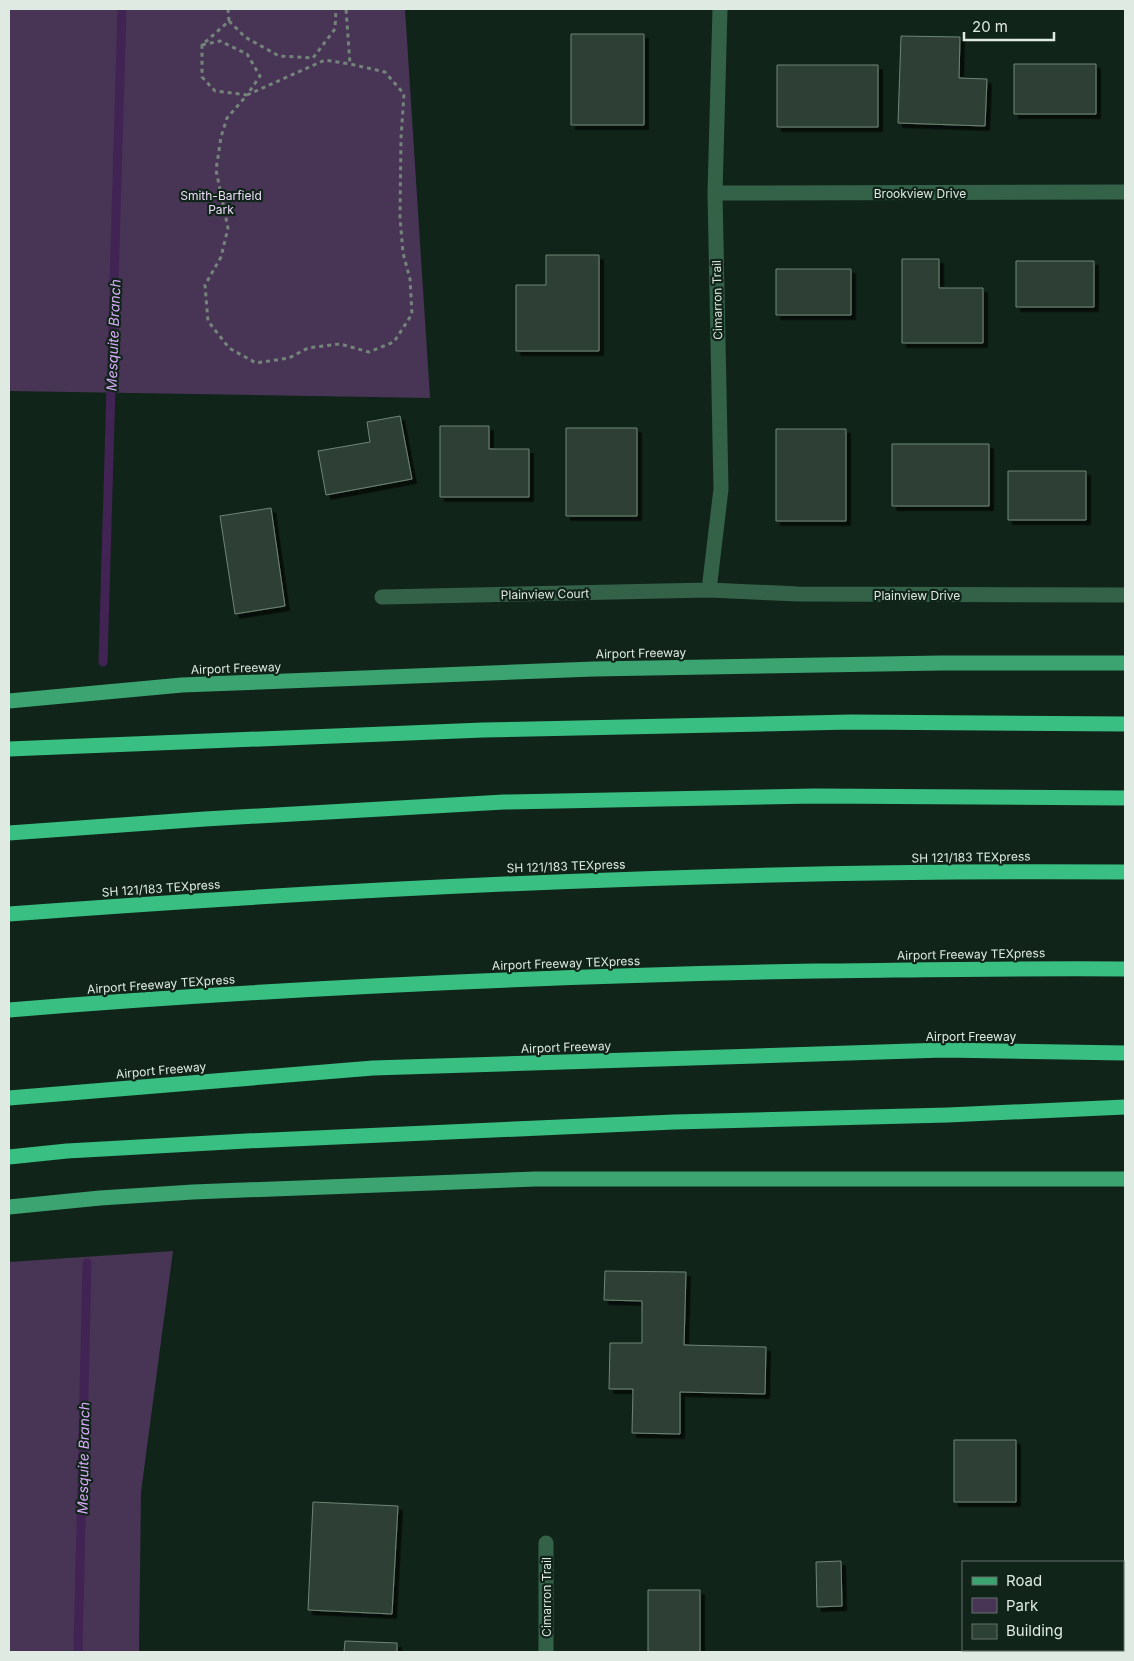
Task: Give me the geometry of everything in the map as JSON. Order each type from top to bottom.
[{"type":"highway","points":[[9,749],[503,729],[851,722],[1125,724]]},
{"type":"highway","points":[[9,833],[215,818],[504,802],[815,796],[1125,798]]},
{"type":"highway","name":"SH 121/183 TEXpress","points":[[9,914],[211,899],[425,887],[640,878],[998,872],[1125,872]]},
{"type":"highway","name":"Airport Freeway TEXpress","points":[[9,1010],[235,993],[448,982],[667,974],[1037,968],[1125,969]]},
{"type":"highway","name":"Airport Freeway","points":[[9,1098],[373,1068],[944,1050],[1125,1053]]},
{"type":"highway","points":[[9,1157],[67,1151],[256,1141],[664,1123],[948,1115],[1125,1107]]},
{"type":"main road","name":"Airport Freeway","points":[[9,701],[182,685],[594,669],[941,663],[1125,663]]},
{"type":"main road","points":[[9,1207],[100,1198],[193,1192],[536,1179],[1125,1179]]},
{"type":"street","name":"Cimarron Trail","points":[[709,590],[721,489],[715,193],[720,9]]},
{"type":"street","name":"Brookview Drive","points":[[715,193],[1125,192]]},
{"type":"street","name":"Plainview Drive","points":[[709,590],[798,594],[1125,595]]},
{"type":"street","name":"Plainview Court","points":[[382,597],[709,590]]},
{"type":"street","name":"Cimarron Trail","points":[[546,1543],[546,1652]]},
{"type":"path","points":[[228,9],[229,21],[245,37],[279,56],[313,58],[335,29],[336,9]]},
{"type":"path","points":[[346,9],[350,64]]},
{"type":"path","points":[[202,45],[220,41],[247,54],[260,76],[247,95],[227,118],[221,137],[216,170],[228,228],[221,256],[205,284],[208,320],[229,348],[256,364],[289,358],[308,348],[340,344],[369,352],[394,342],[412,314],[410,279],[403,253],[400,217],[401,138],[404,94],[385,72],[325,60],[247,95],[215,91],[202,77],[202,45],[229,21]]},
{"type":"green space","name":"Smith-Barfield Park","points":[[9,9],[405,9],[430,398],[9,391]]},
{"type":"green space","points":[[173,1251],[141,1492],[139,1652],[9,1652],[9,1262]]},
{"type":"building","points":[[571,34],[644,34],[644,125],[571,125]]},
{"type":"building","points":[[901,36],[960,37],[959,78],[987,79],[985,126],[898,123]]},
{"type":"building","points":[[1014,64],[1096,64],[1096,114],[1014,114]]},
{"type":"building","points":[[777,65],[878,65],[878,127],[777,127]]},
{"type":"building","points":[[546,255],[599,255],[599,351],[516,351],[516,285],[546,285]]},
{"type":"building","points":[[902,259],[939,259],[939,288],[983,288],[983,343],[902,343]]},
{"type":"building","points":[[1016,261],[1094,261],[1094,307],[1016,307]]},
{"type":"building","points":[[776,269],[851,269],[851,315],[776,315]]},
{"type":"building","points":[[400,416],[412,479],[326,495],[318,451],[370,442],[367,422]]},
{"type":"building","points":[[440,426],[489,426],[489,449],[529,449],[529,497],[440,497]]},
{"type":"building","points":[[566,428],[637,428],[637,516],[566,516]]},
{"type":"building","points":[[776,429],[846,429],[846,521],[776,521]]},
{"type":"building","points":[[892,444],[989,444],[989,506],[892,506]]},
{"type":"building","points":[[1008,471],[1086,471],[1086,520],[1008,520]]},
{"type":"building","points":[[271,508],[285,606],[235,614],[220,516]]},
{"type":"building","points":[[605,1271],[686,1272],[684,1345],[766,1347],[765,1394],[680,1392],[680,1434],[632,1433],[633,1389],[609,1389],[610,1343],[642,1343],[642,1301],[604,1300]]},
{"type":"building","points":[[954,1440],[1016,1440],[1016,1502],[954,1502]]},
{"type":"building","points":[[313,1502],[398,1506],[392,1614],[308,1610]]},
{"type":"building","points":[[841,1561],[842,1606],[817,1607],[816,1562]]},
{"type":"building","points":[[648,1590],[700,1590],[700,1652],[648,1652]]},
{"type":"building","points":[[345,1641],[397,1643],[397,1652],[344,1652]]},
{"type":"waterway","name":"Mesquite Branch","points":[[103,662],[122,9]]},
{"type":"waterway","name":"Mesquite Branch","points":[[78,1652],[87,1263]]}]
